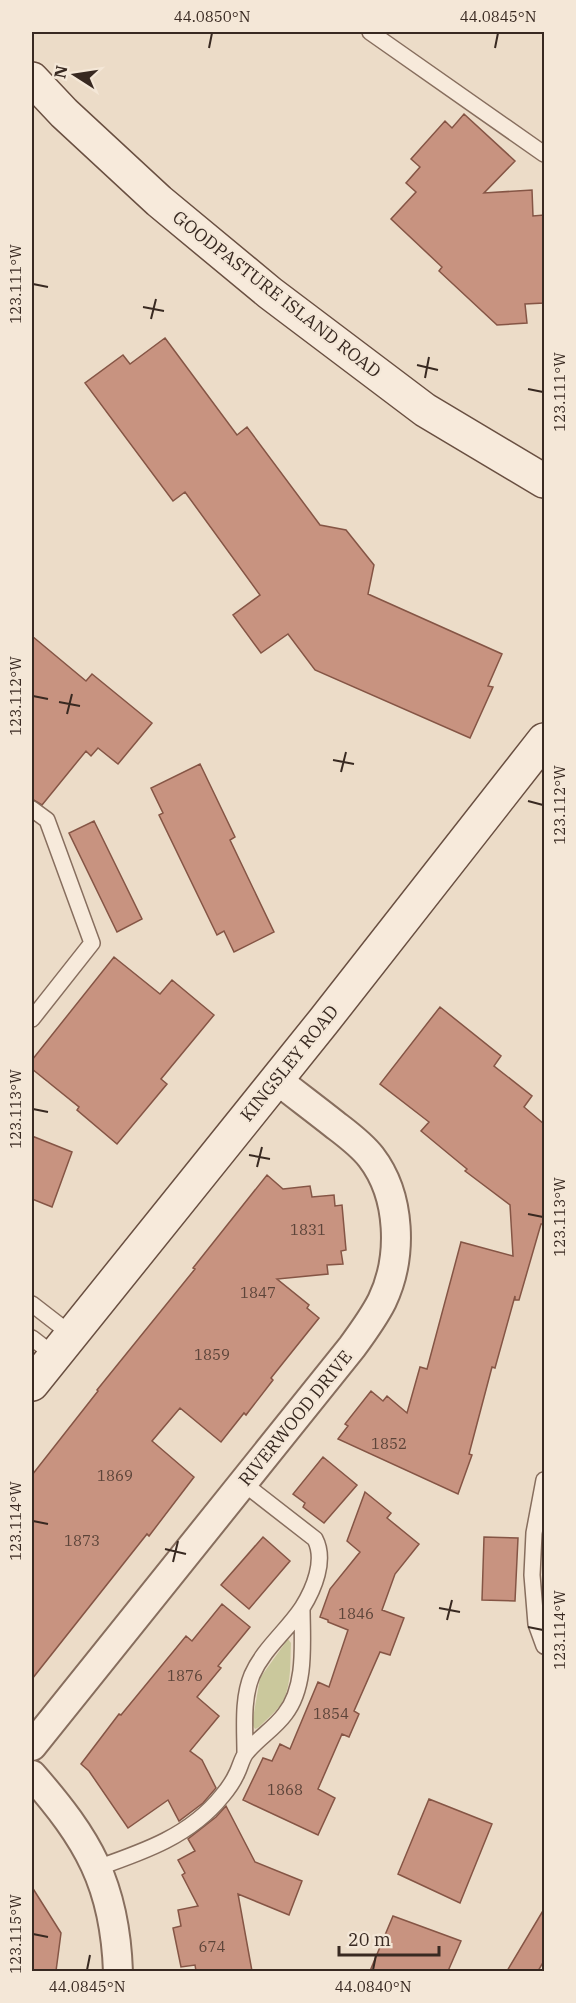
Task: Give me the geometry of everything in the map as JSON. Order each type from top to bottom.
[{"type":"street","name":"GOODPASTURE ISLAND ROAD","points":[[32,79],[64,113],[159,201],[270,293],[425,410],[544,482]]},
{"type":"street","name":"KINGSLEY ROAD","points":[[32,1384],[52,1343],[323,1022],[544,740]]},
{"type":"street","name":"RIVERWOOD DRIVE","points":[[32,1746],[369,1323],[383,1299],[395,1245],[395,1217],[389,1191],[381,1171],[370,1155],[355,1140],[276,1079]]},
{"type":"street","points":[[32,1775],[80,1836],[97,1868],[113,1920],[118,1971]]},
{"type":"lane","points":[[370,32],[544,154]]},
{"type":"lane","points":[[32,809],[47,820],[92,943],[32,1018]]},
{"type":"lane","points":[[32,1304],[52,1343]]},
{"type":"lane","points":[[544,1480],[534,1533],[532,1575],[536,1624],[544,1646]]},
{"type":"lane","points":[[97,1868],[174,1837],[194,1825],[232,1783],[245,1753],[246,1700],[251,1677],[262,1656],[302,1608],[321,1563],[319,1546],[309,1533],[243,1483]]},
{"type":"lane","points":[[245,1753],[274,1727],[287,1712],[295,1697],[301,1662],[302,1608]]},
{"type":"shaded area","points":[[288,1639],[291,1643],[287,1692],[280,1706],[255,1729],[252,1724],[260,1678]]},
{"type":"building","points":[[464,114],[515,161],[484,193],[532,190],[533,216],[544,215],[544,303],[525,304],[527,323],[497,325],[439,271],[442,267],[391,219],[416,192],[406,183],[420,167],[411,159],[445,121],[452,128]]},
{"type":"building","points":[[165,338],[237,435],[247,427],[320,525],[346,530],[374,565],[368,594],[502,654],[488,686],[493,687],[470,738],[315,670],[288,634],[261,653],[233,615],[260,595],[185,492],[173,501],[85,383],[123,355],[130,364]]},
{"type":"building","points":[[32,636],[86,681],[92,674],[152,723],[118,764],[98,748],[91,756],[86,751],[42,805],[32,799]]},
{"type":"building","points":[[200,764],[235,837],[230,840],[274,932],[234,952],[224,931],[217,935],[159,815],[163,813],[151,788]]},
{"type":"building","points":[[94,821],[142,919],[117,932],[69,833]]},
{"type":"building","points":[[114,957],[160,994],[172,980],[214,1015],[161,1079],[167,1084],[117,1144],[77,1110],[79,1107],[32,1069],[32,1060]]},
{"type":"building","points":[[440,1007],[501,1056],[494,1066],[532,1096],[524,1107],[544,1124],[544,1224],[541,1224],[519,1300],[515,1300],[515,1296],[495,1368],[492,1367],[469,1454],[472,1455],[458,1494],[338,1439],[348,1426],[345,1424],[371,1391],[383,1401],[387,1396],[407,1413],[420,1367],[427,1369],[461,1242],[513,1256],[510,1205],[465,1171],[467,1169],[421,1131],[429,1122],[380,1084]]},
{"type":"building","points":[[32,1136],[72,1152],[52,1207],[32,1199]]},
{"type":"building","points":[[267,1175],[283,1189],[310,1186],[312,1197],[334,1195],[335,1206],[342,1205],[346,1250],[341,1251],[343,1264],[327,1265],[328,1274],[277,1279],[309,1305],[307,1308],[319,1318],[271,1378],[273,1380],[246,1415],[244,1413],[221,1442],[180,1408],[152,1441],[194,1477],[149,1536],[147,1534],[32,1679],[32,1475]]},
{"type":"building","points":[[323,1457],[357,1485],[324,1523],[303,1507],[305,1503],[293,1494]]},
{"type":"building","points":[[365,1492],[391,1513],[387,1518],[419,1544],[395,1574],[382,1610],[404,1618],[390,1655],[380,1652],[354,1711],[359,1714],[349,1737],[342,1734],[318,1789],[335,1798],[318,1835],[243,1800],[263,1758],[272,1761],[280,1744],[290,1749],[318,1682],[329,1687],[348,1630],[320,1617],[330,1589],[360,1552],[347,1541]]},
{"type":"building","points":[[263,1537],[290,1561],[249,1609],[221,1585]]},
{"type":"building","points":[[484,1537],[518,1538],[515,1601],[482,1600]]},
{"type":"building","points":[[222,1604],[250,1627],[218,1666],[221,1668],[197,1697],[219,1716],[190,1751],[202,1760],[216,1788],[203,1803],[179,1821],[168,1800],[128,1828],[89,1771],[81,1764],[119,1714],[121,1715],[186,1636],[192,1641]]},
{"type":"building","points":[[429,1799],[492,1824],[460,1903],[398,1874]]},
{"type":"building","points":[[226,1806],[255,1862],[302,1881],[289,1915],[238,1894],[252,1971],[196,1971],[195,1965],[181,1967],[173,1928],[181,1926],[178,1910],[198,1906],[182,1875],[185,1873],[178,1860],[195,1851],[188,1839]]},
{"type":"building","points":[[32,1887],[61,1933],[56,1971],[32,1971]]},
{"type":"building","points":[[544,1909],[544,1961],[538,1971],[507,1971]]},
{"type":"building","points":[[393,1916],[461,1941],[448,1971],[370,1971]]}]
